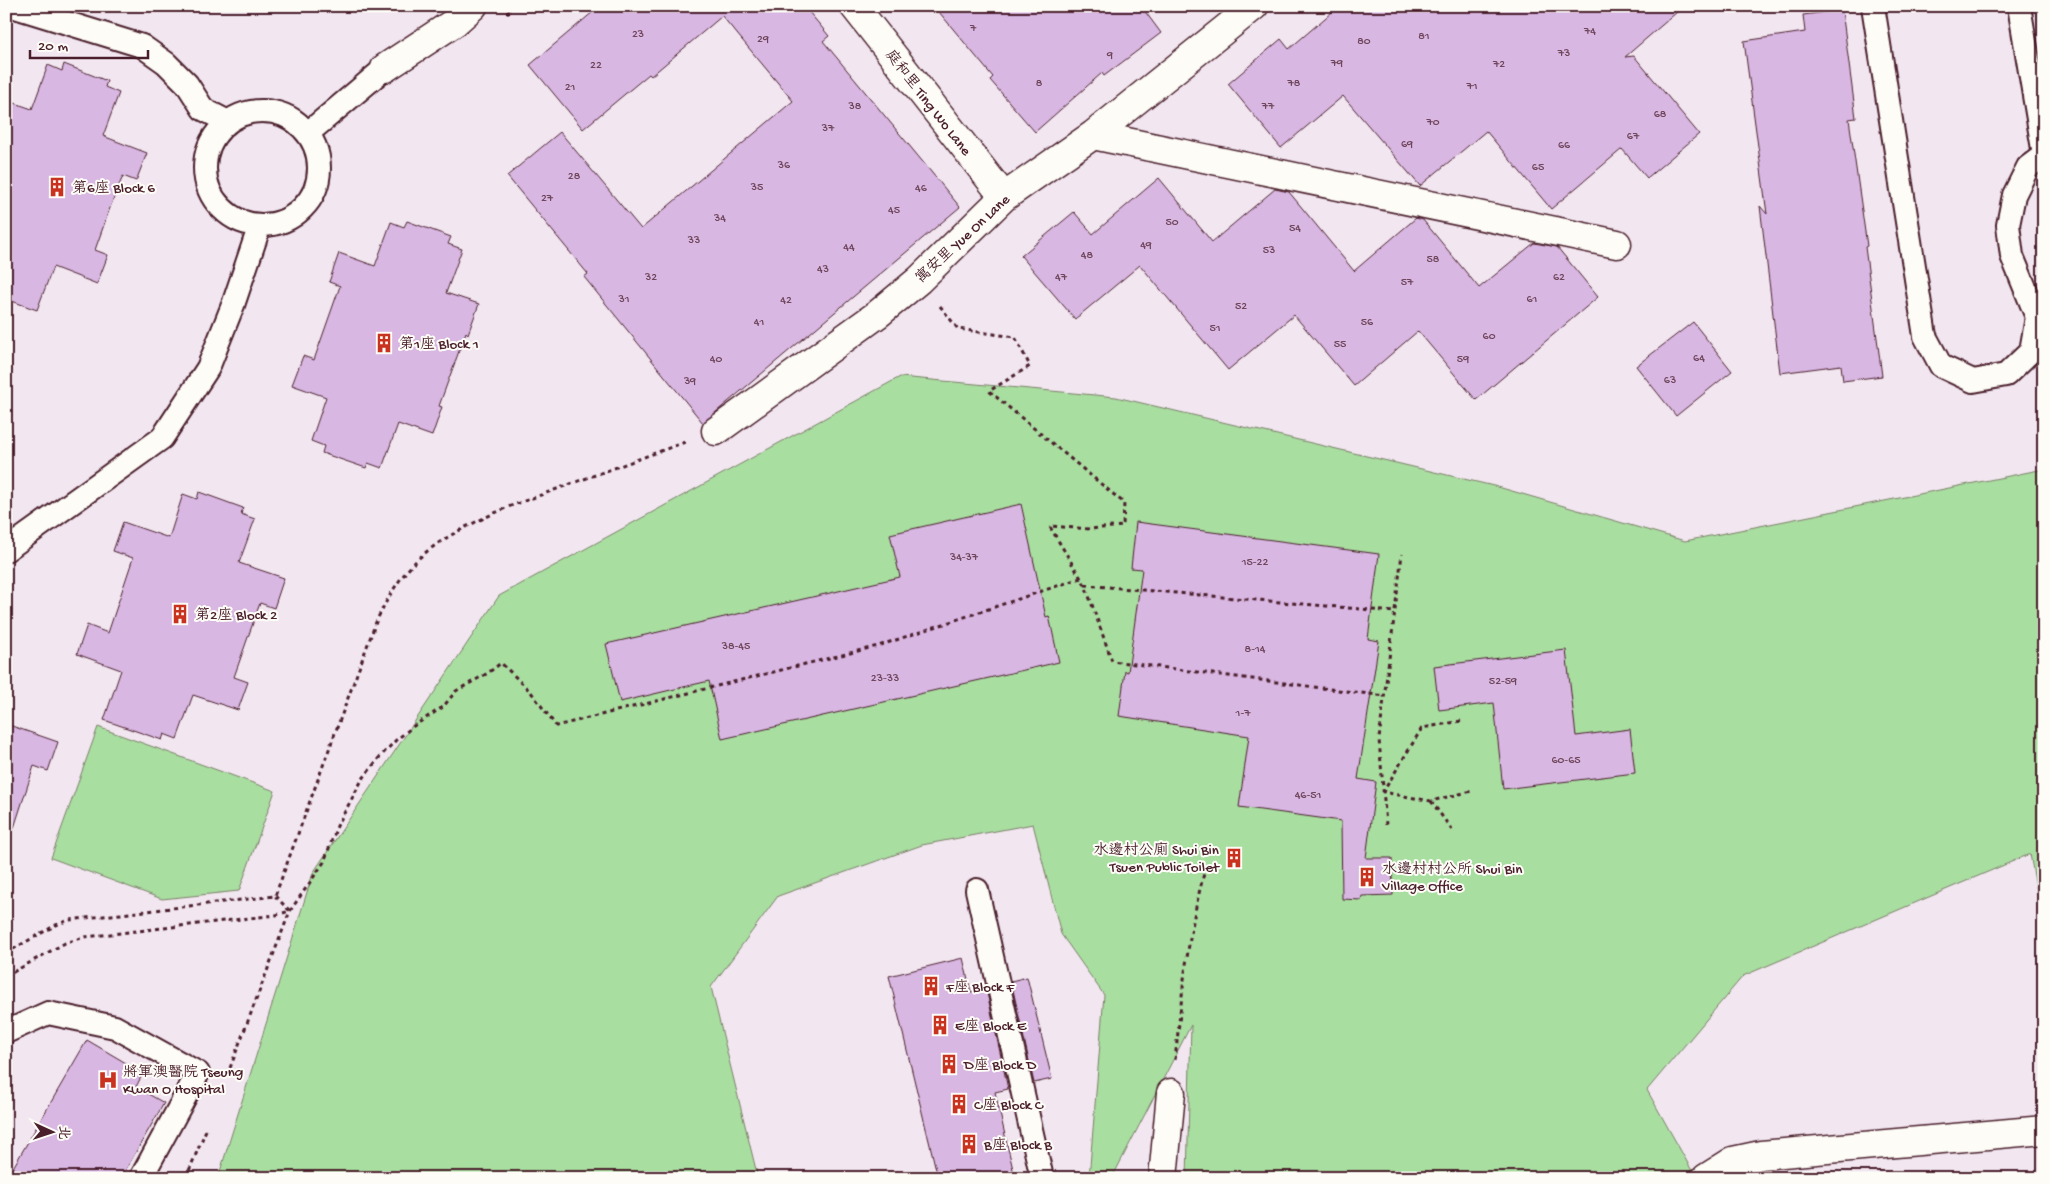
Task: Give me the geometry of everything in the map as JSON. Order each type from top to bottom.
[{"type":"street","name":"庭和里 Ting Wo Lane","points":[[854,6],[1004,197]]},
{"type":"street","name":"寓安里 Yue On Lane","points":[[716,431],[878,314],[919,280],[1004,197],[1093,135],[1254,6]]},
{"type":"street","points":[[385,68],[458,11]]},
{"type":"street","points":[[1093,135],[1617,244]]},
{"type":"street","points":[[1163,1178],[1171,1093]]},
{"type":"street","points":[[1706,1178],[1733,1160],[1761,1155],[2044,1130]]},
{"type":"lane","points":[[12,6],[142,46],[166,63],[187,84],[203,109],[228,122]]},
{"type":"lane","points":[[1873,6],[1925,336],[1941,366],[1973,381],[2006,375],[2031,351],[2037,317],[2012,256],[2008,225],[2014,194],[2028,167],[2044,155],[2019,6]]},
{"type":"lane","points":[[308,133],[385,68]]},
{"type":"lane","points":[[261,111],[279,113],[295,121],[308,133],[316,149],[320,168],[317,186],[308,202],[295,216],[278,223],[260,225],[242,222],[227,214],[215,200],[207,185],[205,167],[208,150],[216,134],[228,122],[244,113],[261,111]]},
{"type":"lane","points":[[6,550],[162,438],[208,368],[233,305],[260,225]]},
{"type":"lane","points":[[977,890],[1042,1178]]},
{"type":"lane","points":[[6,1032],[48,1013],[115,1026],[198,1073],[141,1178]]},
{"type":"path","points":[[919,280],[958,329],[1015,337],[1030,366],[989,391],[1124,503],[1123,526],[1090,529],[1050,526],[1085,584],[1112,661],[1385,696]]},
{"type":"path","points":[[275,896],[376,622],[390,594],[417,560],[440,543],[508,507],[716,431]]},
{"type":"path","points":[[1386,825],[1379,739],[1402,554]]},
{"type":"path","points":[[230,1069],[290,911],[324,862],[337,826],[362,780],[378,759],[415,725],[443,707],[456,691],[488,673],[501,663],[531,692],[556,726],[878,646],[1081,578]]},
{"type":"path","points":[[1085,584],[1395,612]]},
{"type":"path","points":[[1383,792],[1422,728],[1461,721]]},
{"type":"path","points":[[1383,792],[1431,801],[1472,791]]},
{"type":"path","points":[[1431,801],[1454,833]]},
{"type":"path","points":[[1171,1093],[1180,1008],[1199,892],[1207,863]]},
{"type":"path","points":[[275,896],[290,911]]},
{"type":"path","points":[[6,953],[56,925],[69,920],[275,896]]},
{"type":"path","points":[[6,976],[65,943],[85,937],[276,915],[290,911]]},
{"type":"path","points":[[186,1178],[208,1124]]},
{"type":"green space","points":[[900,377],[1116,397],[1498,487],[1685,541],[2044,469],[2044,931],[2030,854],[1743,976],[1647,1090],[1696,1178],[1187,1178],[1191,1025],[1112,1178],[1089,1178],[1104,995],[1061,934],[1033,824],[922,845],[778,896],[711,987],[758,1178],[218,1178],[313,873],[499,596]]},
{"type":"green space","points":[[98,727],[275,791],[239,891],[162,899],[51,858]]},
{"type":"building","points":[[600,6],[804,6],[829,36],[823,41],[960,207],[703,423],[584,277],[588,274],[507,176],[560,132],[641,229],[793,101],[722,16],[651,76],[649,74],[583,129],[530,65]]},
{"type":"building","points":[[934,6],[1141,6],[1161,33],[1104,76],[1102,73],[1035,132],[990,80],[993,77]]},
{"type":"building","points":[[1339,6],[1684,6],[1625,57],[1634,56],[1699,134],[1647,178],[1622,149],[1551,209],[1486,131],[1420,186],[1343,96],[1281,148],[1228,84],[1281,39],[1289,49]]},
{"type":"building","points":[[1842,10],[1856,118],[1849,119],[1867,246],[1865,247],[1882,376],[1843,381],[1841,365],[1780,373],[1760,206],[1767,214],[1744,41],[1805,32],[1803,15]]},
{"type":"building","name":"第6座 Block 6","points":[[64,64],[107,81],[105,87],[119,93],[103,136],[147,153],[136,181],[123,176],[111,205],[95,250],[108,255],[97,284],[53,267],[37,310],[6,299],[6,100],[32,109],[48,65],[62,71]]},
{"type":"building","points":[[1159,178],[1212,242],[1275,189],[1289,192],[1354,271],[1416,218],[1423,220],[1479,288],[1534,243],[1557,247],[1598,297],[1476,400],[1418,331],[1354,386],[1294,315],[1228,370],[1140,265],[1075,319],[1021,256],[1074,212],[1093,234]]},
{"type":"building","name":"第1座 Block 1","points":[[407,221],[451,237],[448,244],[462,249],[446,293],[479,304],[468,334],[466,332],[439,406],[442,407],[432,436],[398,424],[382,468],[368,463],[366,468],[322,453],[324,446],[311,441],[326,397],[292,385],[303,356],[314,360],[340,286],[329,282],[339,253],[375,266],[391,222],[404,227]]},
{"type":"building","points":[[1693,322],[1732,371],[1676,416],[1636,366]]},
{"type":"building","name":"第2座 Block 2","points":[[199,492],[243,508],[241,514],[255,519],[239,563],[284,578],[274,608],[260,603],[234,677],[248,682],[238,710],[193,695],[177,739],[164,734],[162,740],[104,720],[121,670],[77,654],[87,625],[108,633],[133,558],[113,551],[123,522],[169,538],[183,494],[197,499]]},
{"type":"building","points":[[1021,504],[1046,617],[1049,616],[1059,662],[722,739],[709,681],[620,702],[606,644],[900,577],[890,534]]},
{"type":"building","points":[[1136,522],[1379,554],[1368,639],[1379,641],[1358,779],[1376,782],[1366,858],[1392,858],[1393,895],[1362,896],[1361,900],[1342,899],[1341,821],[1239,807],[1249,736],[1119,716],[1125,671],[1128,672],[1142,569],[1131,568]]},
{"type":"building","points":[[1566,650],[1576,736],[1630,729],[1635,773],[1503,789],[1494,703],[1439,710],[1434,666]]},
{"type":"building","points":[[6,724],[58,742],[48,771],[34,766],[13,831],[6,830]]},
{"type":"building","points":[[963,958],[971,992],[986,988],[1008,1089],[995,1092],[1015,1178],[938,1178],[889,976]]},
{"type":"building","points":[[1027,977],[1052,1079],[1034,1083],[1011,981]]},
{"type":"building","points":[[87,1040],[143,1073],[136,1087],[164,1103],[121,1178],[7,1178]]},
{"type":"place","name":"第6座 Block 6","points":[[57,187]]},
{"type":"place","name":"第1座 Block 1","points":[[384,343]]},
{"type":"place","name":"第2座 Block 2","points":[[180,614]]},
{"type":"place","name":"水邊村公廁 Shui Bin Tsuen Public Toilet","points":[[1234,858]]},
{"type":"place","name":"水邊村村公所 Shui Bin Village Office","points":[[1367,877]]},
{"type":"place","name":"F座 Block F","points":[[931,986]]},
{"type":"place","name":"E座 Block E","points":[[940,1025]]},
{"type":"place","name":"D座 Block D","points":[[949,1064]]},
{"type":"place","name":"將軍澳醫院 Tseung Kwan O Hospital","points":[[108,1080]]},
{"type":"place","name":"C座 Block C","points":[[959,1104]]},
{"type":"place","name":"B座 Block B","points":[[969,1144]]}]
